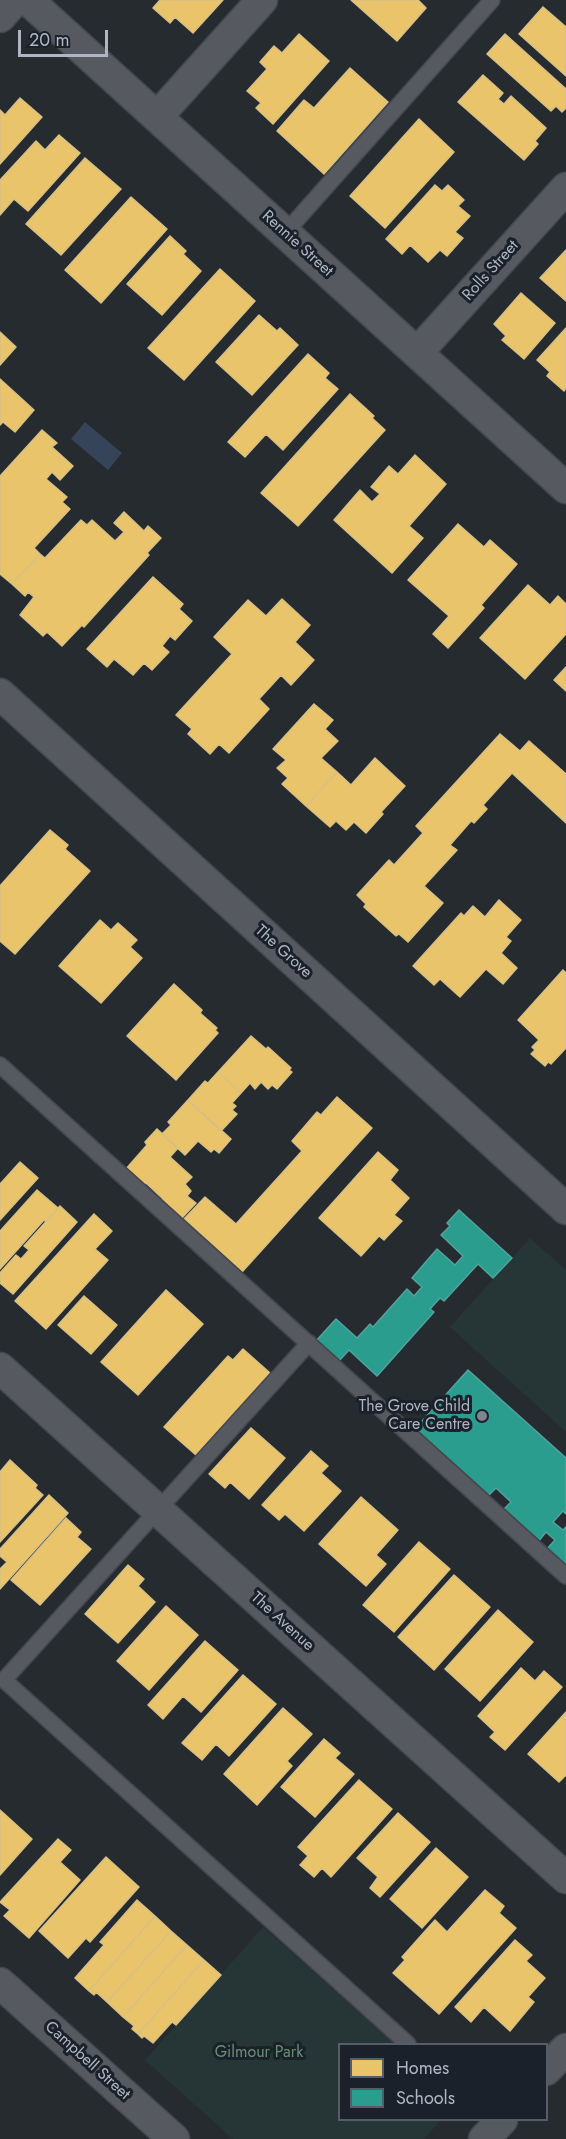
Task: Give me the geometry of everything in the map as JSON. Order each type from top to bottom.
[{"type":"street","points":[[0,17],[15,0]]},
{"type":"street","name":"Rennie Street","points":[[28,0],[565,485]]},
{"type":"street","points":[[157,117],[262,0]]},
{"type":"street","name":"Rolls Street","points":[[417,353],[566,188]]},
{"type":"street","name":"The Grove","points":[[0,694],[566,1209]]},
{"type":"street","name":"The Avenue","points":[[0,1368],[565,1877]]},
{"type":"street","name":"Campbell Street","points":[[0,1983],[174,2139]]},
{"type":"street","points":[[548,2068],[566,2049]]},
{"type":"lane","points":[[285,233],[492,0]]},
{"type":"lane","points":[[0,1065],[566,1576]]},
{"type":"lane","points":[[309,1343],[159,1511],[1,1680],[407,2043]]},
{"type":"green space","points":[[530,1238],[566,1270],[566,1432],[450,1327]]},
{"type":"green space","name":"Gilmour Park","points":[[263,1927],[394,2043],[338,2043],[338,2121],[440,2121],[424,2139],[233,2139],[145,2060]]},
{"type":"water","points":[[85,422],[122,453],[108,470],[71,439]]},
{"type":"building: Homes","points":[[160,0],[223,0],[193,33],[175,17],[170,23],[153,8]]},
{"type":"building: Homes","points":[[351,0],[418,0],[426,8],[397,41]]},
{"type":"building: Homes","points":[[543,7],[566,27],[566,76],[519,34]]},
{"type":"building: Homes","points":[[299,34],[329,61],[273,124],[256,108],[261,103],[247,91],[267,69],[260,62],[274,46],[282,53]]},
{"type":"building: Homes","points":[[505,34],[566,89],[566,108],[562,112],[556,106],[551,111],[487,54]]},
{"type":"building: Homes","points":[[350,68],[388,102],[324,174],[277,131],[304,100],[314,108]]},
{"type":"building: Homes","points":[[483,75],[503,93],[498,99],[504,104],[511,96],[546,128],[535,141],[538,144],[524,160],[458,102]]},
{"type":"building: Homes","points":[[20,98],[42,117],[0,164],[0,110],[5,115]]},
{"type":"building: Homes","points":[[419,119],[454,152],[385,228],[350,196]]},
{"type":"building: Homes","points":[[59,135],[80,153],[28,211],[14,199],[0,215],[0,180],[36,141],[45,150]]},
{"type":"building: Homes","points":[[85,158],[121,189],[61,255],[26,224]]},
{"type":"building: Homes","points":[[435,185],[442,191],[448,185],[464,200],[458,206],[470,216],[455,232],[463,238],[447,256],[440,250],[428,262],[410,245],[402,254],[386,239]]},
{"type":"building: Homes","points":[[131,197],[167,229],[101,303],[65,270]]},
{"type":"building: Homes","points":[[170,236],[186,251],[183,254],[201,271],[162,315],[127,284]]},
{"type":"building: Homes","points":[[566,250],[566,301],[540,278]]},
{"type":"building: Homes","points":[[220,269],[255,301],[184,380],[148,348]]},
{"type":"building: Homes","points":[[521,293],[555,323],[524,359],[502,340],[506,336],[494,324]]},
{"type":"building: Homes","points":[[259,315],[277,331],[280,328],[298,345],[252,395],[216,362]]},
{"type":"building: Homes","points":[[566,328],[566,388],[564,391],[547,376],[550,372],[537,360]]},
{"type":"building: Homes","points":[[0,332],[16,347],[0,365]]},
{"type":"building: Homes","points":[[308,354],[329,373],[325,378],[338,389],[283,450],[266,434],[245,457],[228,442]]},
{"type":"building: Homes","points":[[0,379],[34,410],[15,432],[3,422],[0,425]]},
{"type":"building: Homes","points":[[350,394],[374,416],[372,418],[385,430],[298,526],[261,493]]},
{"type":"building: Homes","points":[[42,430],[57,443],[52,447],[73,466],[60,480],[52,472],[46,479],[67,497],[62,502],[70,509],[34,548],[40,554],[12,584],[0,574],[0,476]]},
{"type":"building: Homes","points":[[415,455],[446,484],[409,526],[423,538],[392,573],[334,520],[360,490],[372,502],[380,494],[371,487],[389,466],[398,474]]},
{"type":"building: Homes","points":[[124,512],[144,531],[148,526],[161,538],[147,553],[149,555],[84,627],[82,625],[62,646],[47,632],[43,636],[20,615],[34,597],[28,592],[25,596],[12,584],[40,554],[45,558],[81,520],[87,525],[92,520],[115,541],[124,532],[114,523]]},
{"type":"building: Homes","points":[[458,524],[484,547],[490,540],[517,564],[481,605],[484,608],[448,648],[433,634],[449,616],[408,580]]},
{"type":"building: Homes","points":[[153,577],[183,604],[179,609],[192,621],[175,640],[170,636],[162,646],[169,652],[152,670],[144,663],[133,675],[114,659],[107,667],[87,649]]},
{"type":"building: Homes","points":[[528,585],[550,605],[558,596],[566,604],[566,634],[525,679],[480,638]]},
{"type":"building: Homes","points":[[282,599],[310,625],[295,642],[314,660],[291,685],[281,675],[259,699],[269,709],[229,753],[219,744],[210,754],[188,734],[192,729],[176,715],[232,654],[214,637],[248,600],[266,616]]},
{"type":"building: Homes","points":[[566,667],[566,691],[554,680]]},
{"type":"building: Homes","points":[[314,704],[333,720],[325,729],[338,741],[321,758],[337,772],[306,806],[282,784],[288,778],[277,768],[286,760],[273,749]]},
{"type":"building: Homes","points":[[500,734],[520,751],[529,741],[566,774],[566,823],[512,773],[483,805],[487,809],[474,823],[471,821],[450,845],[457,850],[424,886],[443,903],[408,942],[399,934],[396,936],[364,907],[366,904],[357,895],[389,860],[394,865],[423,833],[416,826]]},
{"type":"building: Homes","points":[[375,758],[405,786],[381,812],[383,814],[366,833],[354,822],[346,830],[336,821],[330,827],[306,806],[337,772],[351,785]]},
{"type":"building: Homes","points":[[50,830],[68,845],[65,849],[90,871],[15,954],[0,941],[0,886]]},
{"type":"building: Homes","points":[[499,900],[521,920],[506,937],[511,941],[501,953],[517,968],[503,984],[486,969],[460,997],[440,979],[434,985],[413,966],[461,913],[464,916],[473,906],[485,917]]},
{"type":"building: Homes","points":[[100,920],[111,930],[118,923],[137,940],[130,947],[142,958],[101,1003],[59,966]]},
{"type":"building: Homes","points":[[563,970],[566,973],[566,1048],[551,1064],[548,1062],[545,1066],[531,1054],[535,1050],[532,1047],[539,1040],[518,1020]]},
{"type":"building: Homes","points":[[174,984],[202,1010],[200,1013],[217,1028],[215,1030],[218,1033],[176,1080],[127,1036]]},
{"type":"building: Homes","points":[[251,1036],[266,1049],[268,1047],[291,1068],[289,1070],[292,1072],[277,1089],[272,1085],[268,1089],[261,1082],[255,1089],[250,1083],[241,1093],[218,1072]]},
{"type":"building: Homes","points":[[218,1072],[241,1093],[232,1103],[236,1106],[232,1110],[237,1114],[221,1131],[188,1100],[205,1081],[208,1083]]},
{"type":"building: Homes","points":[[337,1097],[372,1128],[242,1272],[184,1219],[205,1197],[236,1224],[302,1151],[292,1141],[317,1112],[321,1115]]},
{"type":"building: Homes","points":[[188,1100],[231,1139],[219,1153],[214,1149],[211,1152],[198,1141],[185,1155],[162,1134],[171,1125],[168,1122]]},
{"type":"building: Homes","points":[[157,1129],[178,1148],[170,1157],[192,1177],[185,1184],[191,1191],[187,1196],[196,1203],[180,1220],[160,1202],[163,1199],[146,1183],[143,1187],[125,1170],[147,1145],[145,1142]]},
{"type":"building: Homes","points":[[378,1152],[398,1170],[390,1180],[409,1198],[394,1215],[402,1221],[384,1240],[379,1236],[361,1256],[319,1218]]},
{"type":"building: Homes","points":[[20,1162],[38,1178],[0,1220],[0,1184]]},
{"type":"building: Homes","points":[[37,1190],[58,1208],[46,1222],[44,1220],[0,1269],[0,1231]]},
{"type":"building: Homes","points":[[60,1206],[77,1222],[13,1294],[0,1283],[0,1273],[16,1255],[21,1259],[29,1250],[24,1246]]},
{"type":"building: Homes","points":[[94,1214],[112,1231],[95,1249],[108,1260],[46,1329],[15,1301]]},
{"type":"building: Homes","points":[[166,1290],[203,1324],[138,1395],[101,1362]]},
{"type":"building: Homes","points":[[84,1296],[117,1325],[91,1354],[58,1325]]},
{"type":"building: Homes","points":[[243,1349],[270,1373],[196,1455],[164,1427],[228,1356],[233,1360]]},
{"type":"building: Homes","points":[[251,1428],[285,1458],[249,1499],[230,1482],[225,1488],[209,1474]]},
{"type":"building: Homes","points":[[311,1451],[328,1466],[321,1473],[341,1491],[304,1531],[285,1514],[279,1520],[262,1505]]},
{"type":"building: Homes","points":[[10,1460],[37,1485],[35,1488],[43,1495],[0,1542],[0,1472]]},
{"type":"building: Homes","points":[[49,1495],[68,1513],[0,1589],[0,1569],[7,1562],[0,1556],[0,1549]]},
{"type":"building: Homes","points":[[361,1497],[398,1530],[376,1555],[386,1564],[366,1586],[319,1544]]},
{"type":"building: Homes","points":[[66,1518],[81,1532],[77,1537],[91,1549],[40,1605],[11,1580]]},
{"type":"building: Homes","points":[[419,1542],[450,1569],[394,1632],[363,1605]]},
{"type":"building: Homes","points":[[128,1565],[144,1579],[138,1586],[155,1602],[118,1643],[85,1614]]},
{"type":"building: Homes","points":[[454,1575],[490,1607],[434,1670],[398,1637]]},
{"type":"building: Homes","points":[[166,1606],[198,1635],[149,1690],[117,1661]]},
{"type":"building: Homes","points":[[498,1610],[533,1642],[480,1701],[445,1669]]},
{"type":"building: Homes","points":[[205,1641],[238,1670],[201,1712],[183,1696],[163,1719],[148,1705]]},
{"type":"building: Homes","points":[[521,1668],[535,1681],[544,1671],[562,1687],[505,1750],[490,1737],[495,1732],[478,1716]]},
{"type":"building: Homes","points":[[243,1675],[276,1704],[229,1756],[216,1744],[202,1760],[182,1743]]},
{"type":"building: Homes","points":[[283,1708],[312,1734],[287,1761],[292,1766],[257,1805],[224,1774]]},
{"type":"building: Homes","points":[[566,1712],[566,1775],[559,1782],[528,1754]]},
{"type":"building: Homes","points":[[324,1739],[340,1753],[335,1758],[354,1774],[315,1817],[281,1787]]},
{"type":"building: Homes","points":[[359,1780],[392,1809],[331,1877],[322,1868],[314,1877],[300,1865],[308,1856],[298,1847]]},
{"type":"building: Homes","points":[[0,1810],[32,1839],[0,1875]]},
{"type":"building: Homes","points":[[398,1813],[430,1842],[380,1897],[370,1888],[378,1877],[357,1858]]},
{"type":"building: Homes","points":[[58,1839],[71,1850],[60,1862],[80,1880],[29,1938],[4,1916],[10,1910],[0,1902]]},
{"type":"building: Homes","points":[[436,1848],[468,1877],[422,1928],[390,1899]]},
{"type":"building: Homes","points":[[106,1857],[139,1887],[90,1942],[86,1938],[68,1958],[39,1931]]},
{"type":"building: Homes","points":[[485,1890],[504,1906],[499,1913],[516,1928],[439,2014],[393,1973],[405,1960],[402,1957],[435,1920],[447,1932]]},
{"type":"building: Homes","points":[[137,1900],[155,1916],[89,1991],[75,1978],[104,1945],[100,1942]]},
{"type":"building: Homes","points":[[155,1916],[171,1931],[107,2002],[96,1992],[94,1995],[89,1991]]},
{"type":"building: Homes","points":[[171,1931],[187,1945],[123,2017],[107,2002]]},
{"type":"building: Homes","points":[[515,1940],[532,1955],[526,1961],[545,1978],[528,1997],[534,2002],[510,2031],[484,2007],[471,2022],[455,2007]]},
{"type":"building: Homes","points":[[187,1945],[204,1960],[138,2034],[132,2029],[134,2026],[123,2017]]},
{"type":"building: Homes","points":[[204,1960],[221,1975],[176,2025],[172,2022],[153,2043],[144,2036],[142,2038],[138,2034]]},
{"type":"building: Schools","points":[[459,1210],[512,1258],[493,1278],[478,1264],[444,1301],[440,1298],[430,1309],[434,1312],[377,1376],[349,1350],[338,1362],[315,1342],[336,1319],[357,1338],[370,1324],[373,1327],[407,1289],[414,1296],[422,1287],[412,1278],[437,1249],[455,1265],[463,1256],[441,1235],[450,1226],[447,1223]]},
{"type":"building: Schools","points":[[468,1370],[566,1458],[566,1514],[563,1511],[553,1522],[563,1530],[566,1527],[566,1568],[546,1550],[555,1540],[546,1532],[538,1542],[503,1510],[511,1502],[496,1488],[487,1497],[414,1430]]},
{"type":"place","name":"The Grove Child Care Centre","points":[[482,1416]]}]
